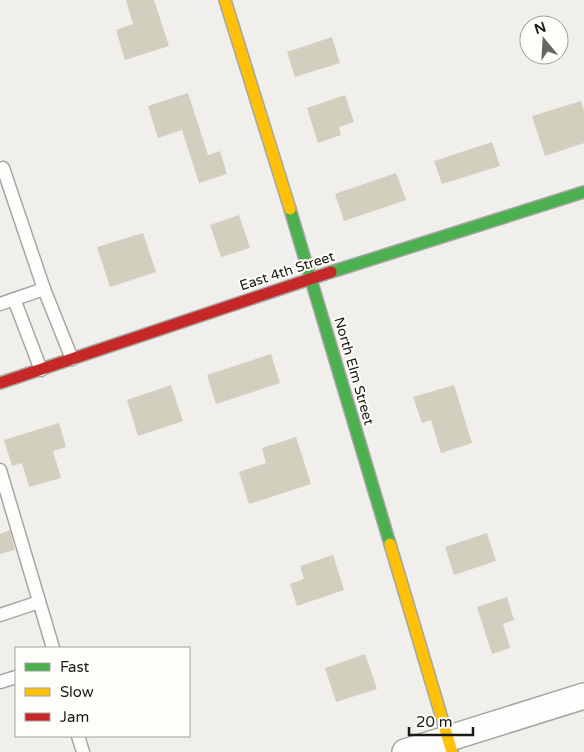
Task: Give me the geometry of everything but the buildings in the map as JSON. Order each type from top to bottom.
[{"type":"street","name":"North Elm Street","points":[[225,0],[311,278],[449,745]]},
{"type":"street","name":"East 4th Street","points":[[0,384],[311,278],[584,192]]},
{"type":"street","points":[[405,752],[449,745],[584,696]]},
{"type":"lane","points":[[0,169],[3,168],[44,289],[72,359]]},
{"type":"lane","points":[[0,304],[44,289]]},
{"type":"lane","points":[[14,299],[40,370]]},
{"type":"lane","points":[[0,470],[53,647]]},
{"type":"lane","points":[[0,615],[39,602]]},
{"type":"lane","points":[[0,682],[15,677]]},
{"type":"lane","points":[[78,737],[83,752]]},
{"type":"traffic: fast","points":[[331,272],[584,192]]},
{"type":"traffic: fast","points":[[290,209],[390,544]]},
{"type":"traffic: slow","points":[[225,0],[290,209]]},
{"type":"traffic: slow","points":[[390,544],[452,752]]},
{"type":"traffic: jam","points":[[0,383],[331,272]]}]
